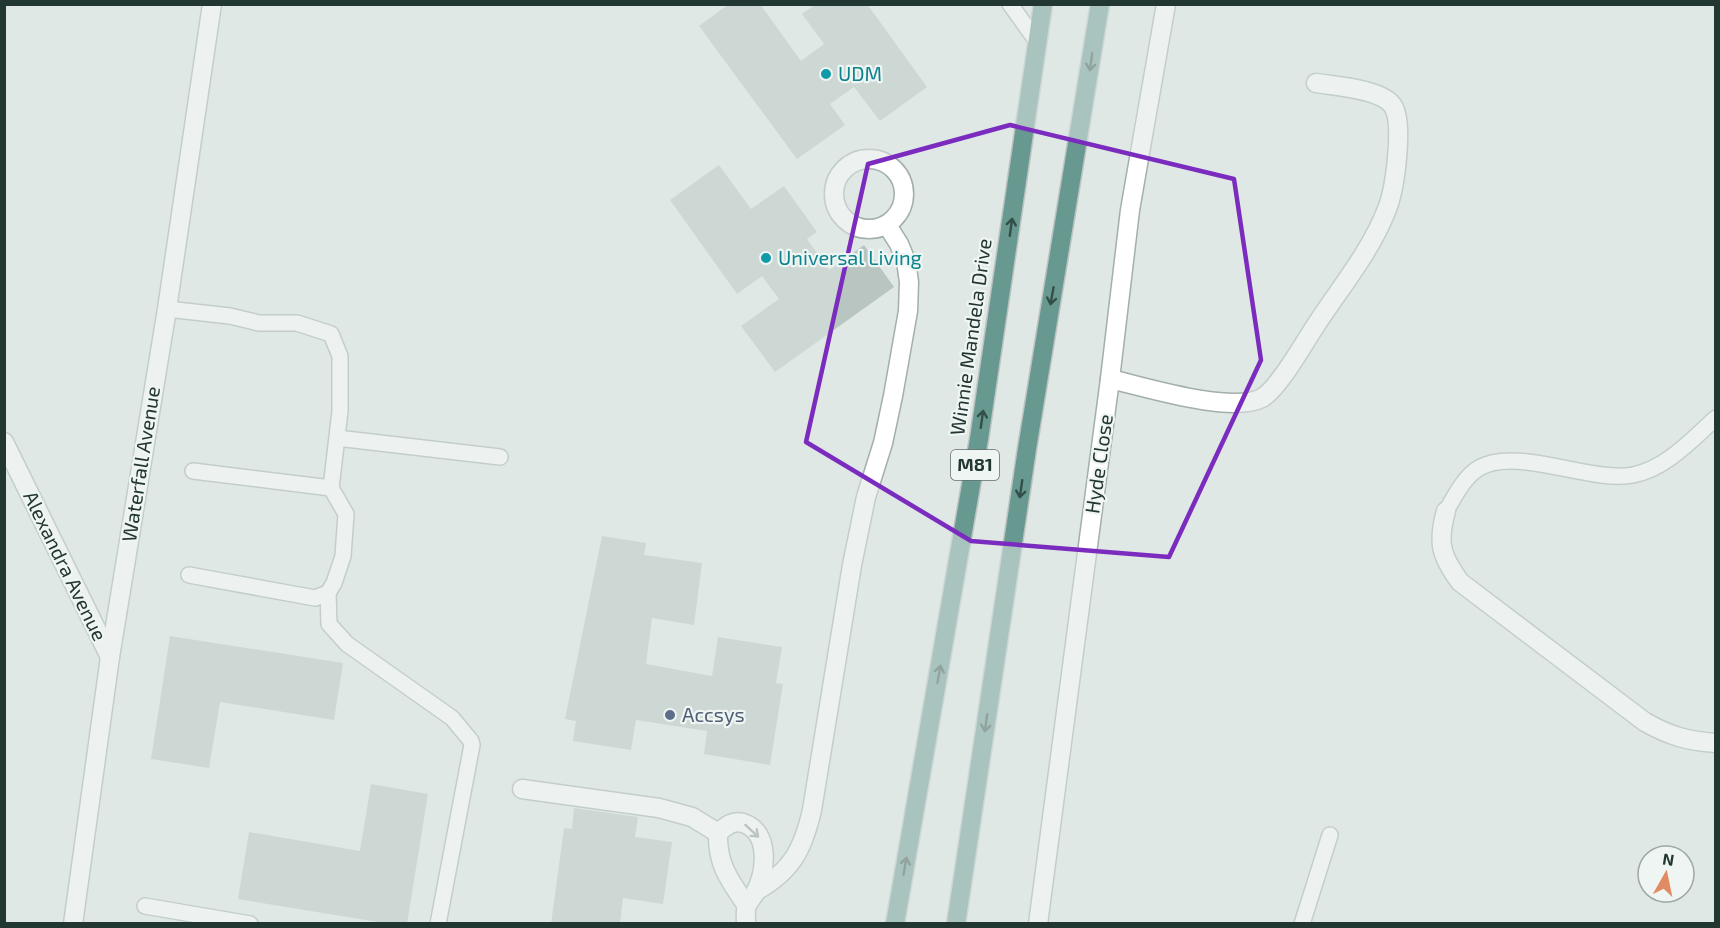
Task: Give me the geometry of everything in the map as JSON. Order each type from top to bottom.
[{"type":"main road","name":"Winnie Mandela Drive","points":[[895,924],[980,439],[1043,4]]},
{"type":"main road","name":"M81","points":[[956,924],[1027,449],[1100,4]]},
{"type":"street","name":"Waterfall Avenue","points":[[73,924],[110,657],[167,309],[212,4]]},
{"type":"street","name":"Hyde Close","points":[[1038,924],[1130,210],[1166,4]]},
{"type":"street","points":[[1110,379],[1223,403],[1245,403],[1263,398],[1286,370],[1375,235],[1388,208],[1395,180],[1398,145],[1396,114],[1393,106],[1386,99],[1374,93],[1316,83]]},
{"type":"street","points":[[750,907],[787,868],[798,852],[807,833],[812,810],[852,565],[866,497],[883,443],[908,311],[909,282],[906,261],[887,225]]},
{"type":"street","name":"Alexandra Avenue","points":[[4,442],[110,657]]},
{"type":"street","points":[[1446,511],[1440,531],[1441,549],[1448,565],[1460,582],[1645,722],[1671,736],[1693,742],[1716,743]]},
{"type":"street","points":[[522,789],[659,808],[693,817],[718,833]]},
{"type":"street","points":[[718,833],[731,823],[740,822],[750,826],[758,833],[764,861],[750,907]]},
{"type":"street","points":[[718,833],[720,859],[726,874],[750,907]]},
{"type":"lane","points":[[1010,4],[1038,43]]},
{"type":"lane","points":[[167,309],[230,316],[260,323],[297,323],[331,334],[340,356],[340,411],[331,488],[346,514],[343,556],[334,583],[328,593],[329,624],[347,644],[452,718],[472,745],[438,924]]},
{"type":"lane","points":[[1446,511],[1458,490],[1470,476],[1479,468],[1492,463],[1508,461],[1601,474],[1632,475],[1657,468],[1716,418]]},
{"type":"lane","points":[[337,438],[500,457]]},
{"type":"lane","points":[[193,471],[331,488]]},
{"type":"lane","points":[[189,575],[315,598],[328,593]]},
{"type":"lane","points":[[1302,923],[1330,835]]},
{"type":"lane","points":[[145,906],[250,924]]},
{"type":"highlighted area","points":[[1010,125],[1234,179],[1261,360],[1169,557],[971,541],[806,442],[868,164]]},
{"type":"building","name":"UDM","points":[[729,4],[760,4],[801,61],[824,44],[802,14],[816,4],[867,4],[927,87],[880,121],[854,87],[830,104],[845,125],[797,159],[699,26]]},
{"type":"building","name":"Universal Living","points":[[719,165],[751,209],[784,186],[817,232],[807,239],[829,270],[864,245],[894,287],[775,372],[741,326],[779,299],[762,276],[737,294],[670,200]]},
{"type":"building","points":[[602,536],[646,543],[644,555],[702,563],[694,625],[652,618],[646,664],[712,676],[718,637],[782,647],[776,683],[783,684],[770,765],[704,754],[707,731],[636,720],[631,750],[573,741],[576,721],[565,719]]},
{"type":"building","points":[[170,636],[343,663],[334,720],[220,702],[209,768],[151,759]]},
{"type":"building","points":[[371,784],[428,794],[407,924],[390,924],[238,899],[249,832],[360,851]]},
{"type":"building","points":[[574,808],[638,817],[635,837],[672,842],[663,904],[623,898],[620,924],[551,924],[564,828],[572,829]]},
{"type":"place","name":"UDM","points":[[826,74]]},
{"type":"place","name":"Universal Living","points":[[766,258]]},
{"type":"place","name":"Accsys","points":[[670,715]]}]
